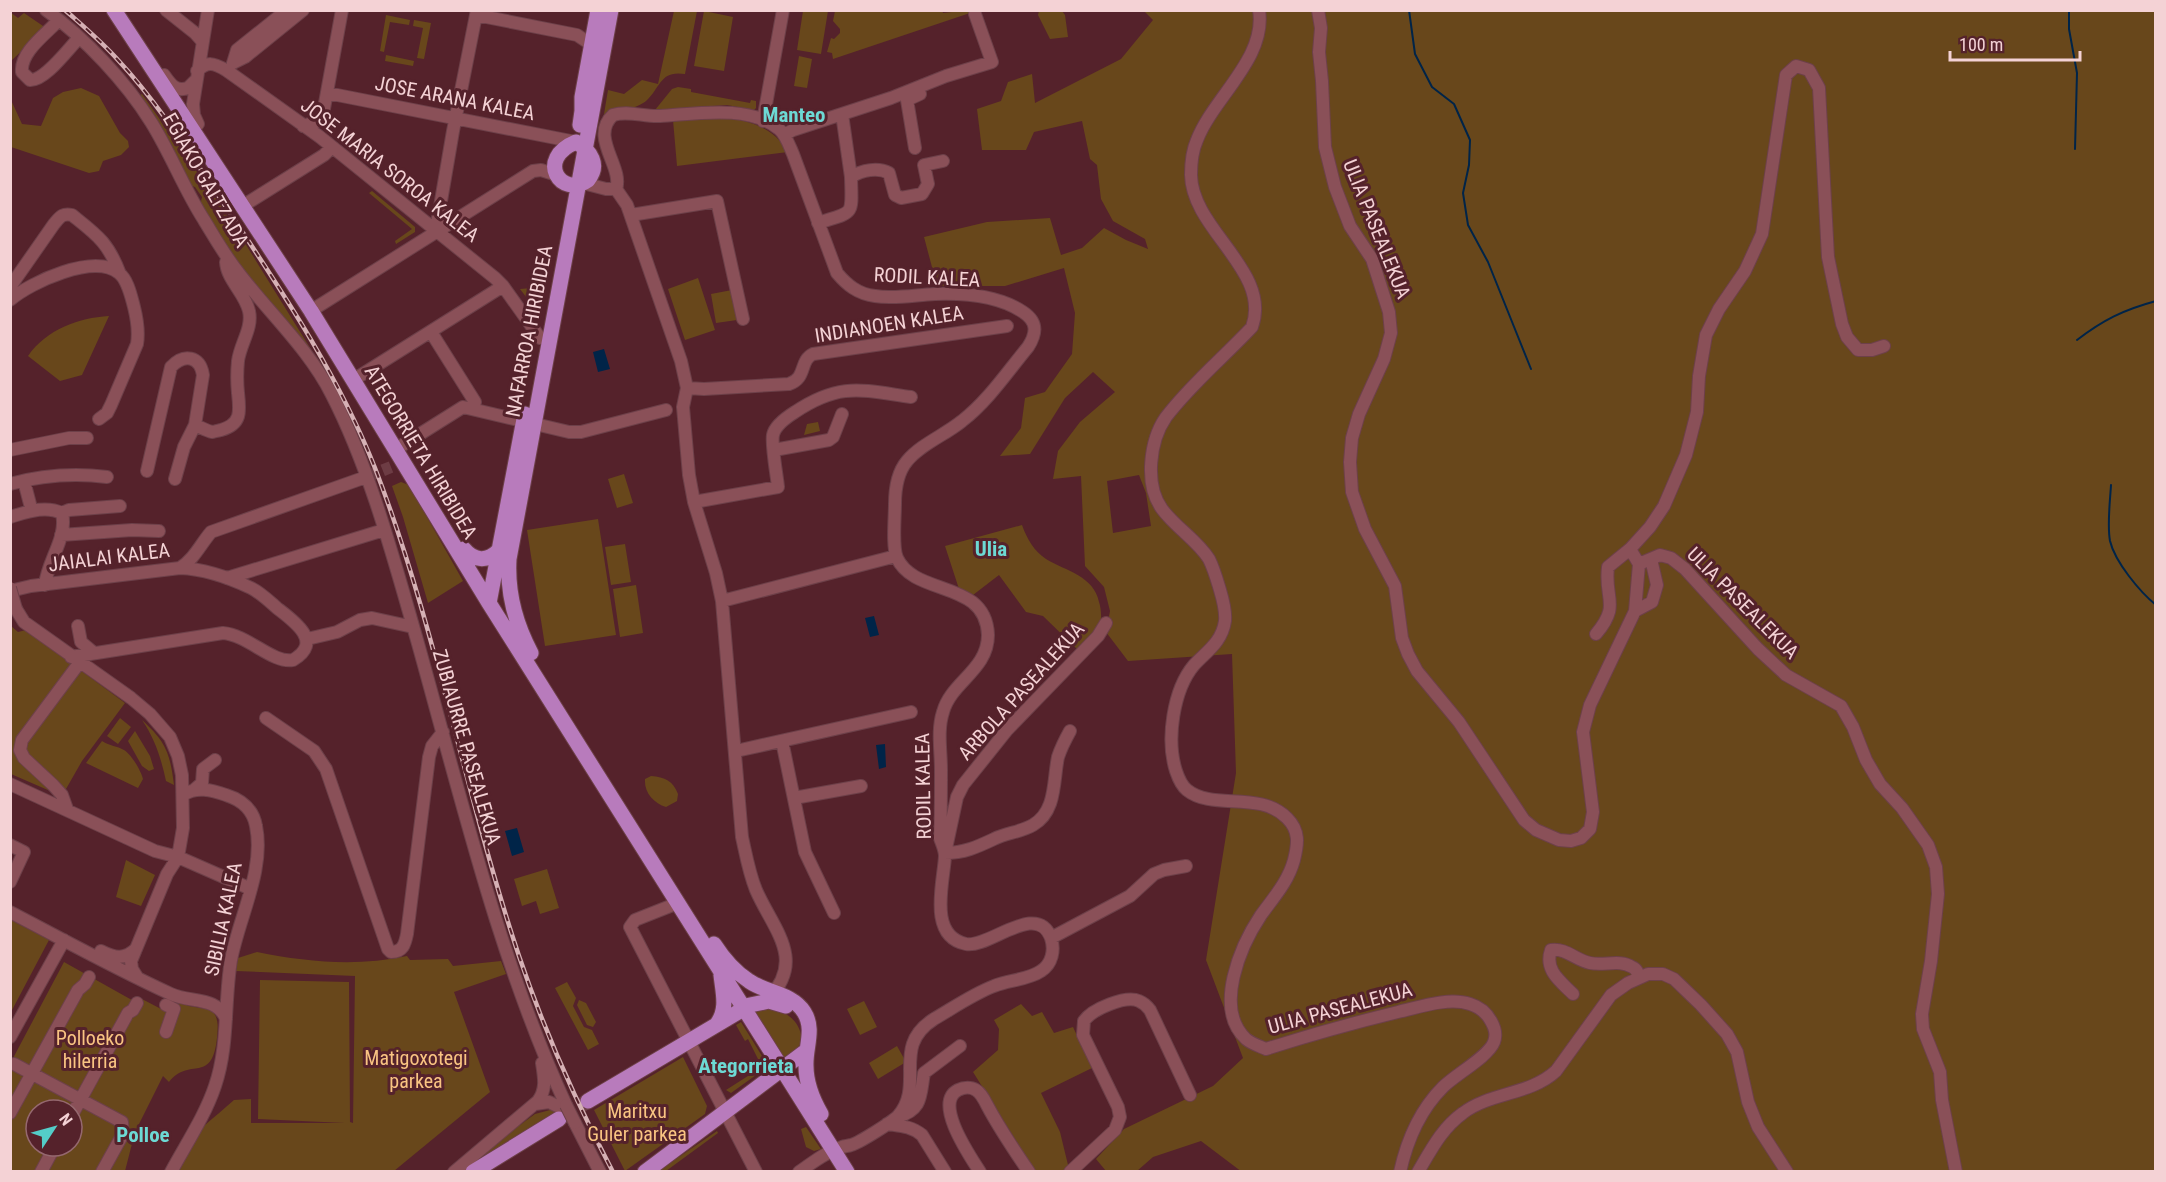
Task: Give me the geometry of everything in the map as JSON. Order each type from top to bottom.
[{"type":"main road","name":"ATEGORRIETA HIRIBIDEA","points":[[114,10],[289,275],[720,970],[783,1069],[838,1149]]},
{"type":"main road","name":"NAFARROA HIRIBIDEA","points":[[580,145],[598,10]]},
{"type":"main road","name":"NAFARROA HIRIBIDEA","points":[[532,656],[516,619],[510,594],[508,571],[512,538],[540,338],[611,10]]},
{"type":"main road","name":"ATEGORRIETA HIRIBIDEA","points":[[198,124],[317,307],[358,377],[400,457],[464,549],[489,598],[532,656],[717,949],[741,975],[795,1012],[804,1022],[809,1035],[806,1051]]},
{"type":"main road","points":[[580,145],[593,159],[594,168],[591,176],[572,182],[554,163],[557,155],[563,149],[580,145]]},
{"type":"main road","name":"NAFARROA HIRIBIDEA","points":[[489,598],[529,423],[572,182]]},
{"type":"main road","points":[[464,549],[474,557],[482,559],[491,557],[498,551]]},
{"type":"main road","points":[[717,1024],[725,1005],[720,970]]},
{"type":"main road","points":[[588,1101],[744,1008],[770,997]]},
{"type":"main road","points":[[645,1172],[806,1051]]},
{"type":"main road","points":[[806,1051],[810,1091],[848,1172]]},
{"type":"main road","points":[[472,1172],[566,1115]]},
{"type":"main road","points":[[838,1149],[858,1172]]},
{"type":"street","name":"EGIAKO GALTZADA","points":[[46,10],[79,38],[130,92],[153,124],[189,196],[228,257],[311,360],[324,381],[333,396],[366,477]]},
{"type":"street","points":[[166,10],[202,41]]},
{"type":"street","points":[[198,124],[193,110],[196,76],[208,10]]},
{"type":"street","points":[[287,10],[237,50],[233,63],[245,57],[303,10]]},
{"type":"street","points":[[303,126],[316,122],[320,118],[327,93],[342,10]]},
{"type":"street","points":[[763,121],[783,10]]},
{"type":"street","name":"ULIA PASEALEKUA","points":[[1259,10],[1261,21],[1256,44],[1205,125],[1197,140],[1191,161],[1191,182],[1196,202],[1248,281],[1255,299],[1256,315],[1252,327],[1166,418],[1153,444],[1151,471],[1160,507],[1208,559],[1224,601],[1225,620],[1221,637],[1193,667],[1181,688],[1171,730],[1173,754],[1181,782],[1187,790],[1209,798],[1271,806],[1293,823],[1298,837],[1286,883],[1260,917],[1242,952],[1232,982],[1230,994],[1232,1011],[1244,1037],[1251,1043],[1266,1049],[1330,1028],[1428,1005],[1454,1002],[1470,1004],[1485,1012],[1494,1026],[1496,1034],[1494,1044],[1484,1055],[1443,1087],[1430,1102],[1406,1146],[1400,1172]]},
{"type":"street","name":"ULIA PASEALEKUA","points":[[1318,10],[1321,28],[1319,52],[1323,81],[1325,147],[1335,187],[1350,226],[1372,259],[1376,270],[1389,312],[1391,333],[1384,358],[1359,414],[1352,438],[1350,462],[1352,492],[1356,508],[1395,586],[1402,638],[1418,671],[1460,722],[1524,820],[1536,830],[1559,840],[1570,841],[1581,838],[1590,829],[1593,812],[1582,732],[1590,705],[1635,611],[1645,561]]},
{"type":"street","points":[[436,230],[455,118],[477,13],[577,35],[592,45]]},
{"type":"street","points":[[611,189],[617,181],[605,132],[606,125],[614,115],[627,113],[657,116],[722,112],[763,121],[779,129],[784,135],[905,93],[939,78],[992,62],[975,14]]},
{"type":"street","points":[[59,20],[26,55],[21,65],[22,72],[30,80],[36,80],[45,74],[79,38]]},
{"type":"street","points":[[134,42],[145,47],[173,87],[185,89],[196,76]]},
{"type":"street","name":"JOSE MARIA SOROA KALEA","points":[[196,76],[206,64],[213,63],[332,147],[503,286],[540,338]]},
{"type":"street","points":[[1596,634],[1611,612],[1608,567],[1650,528],[1664,506],[1686,455],[1697,412],[1699,376],[1706,335],[1719,309],[1745,271],[1762,234],[1769,202],[1786,75],[1796,66],[1809,70],[1819,88],[1828,257],[1842,324],[1847,337],[1858,350],[1872,350],[1884,346]]},
{"type":"street","points":[[915,148],[908,100],[939,86],[939,78]]},
{"type":"street","name":"JOSE ARANA KALEA","points":[[327,93],[580,145]]},
{"type":"street","points":[[819,226],[848,214],[852,208],[851,177],[842,114]]},
{"type":"street","name":"RODIL KALEA","points":[[784,135],[837,273],[848,286],[875,296],[937,294],[976,297],[1014,307],[1034,321],[1035,337],[1029,347],[980,403],[963,421],[916,453],[903,467],[895,492],[896,556],[902,567],[912,574],[968,598],[981,614],[988,634],[981,662],[949,699],[941,720],[940,838],[945,854],[941,885],[941,919],[949,934],[966,945],[979,944],[1011,928],[1029,924],[1043,928],[1051,938]]},
{"type":"street","points":[[249,202],[324,155],[332,147]]},
{"type":"street","points":[[851,177],[857,173],[881,169],[889,173],[895,195],[901,198],[922,194],[928,184],[924,165],[943,161]]},
{"type":"street","points":[[594,168],[596,177],[621,195],[631,215],[681,361],[687,388],[683,407],[686,458],[694,502],[716,573],[722,601],[740,816],[747,864],[756,889],[779,935],[785,955],[784,978],[770,997]]},
{"type":"street","points":[[317,307],[532,171],[542,170],[572,182],[611,189]]},
{"type":"street","points":[[631,215],[717,201],[743,319]]},
{"type":"street","points":[[10,287],[60,216],[66,213],[72,215],[107,245],[132,298],[138,336],[137,344],[111,405],[107,413],[99,419]]},
{"type":"street","points":[[195,425],[212,432],[225,429],[237,419],[240,407],[238,359],[248,327],[249,313],[241,291],[230,276],[226,264],[228,257]]},
{"type":"street","points":[[10,300],[33,284],[71,270],[107,267],[120,273]]},
{"type":"street","points":[[358,377],[503,286]]},
{"type":"street","name":"INDIANOEN KALEA","points":[[687,388],[789,384],[796,382],[806,360],[813,354],[1007,326]]},
{"type":"street","points":[[431,332],[475,402],[473,409]]},
{"type":"street","points":[[147,471],[171,367],[184,358],[195,360],[201,368],[202,375],[195,425],[184,447],[175,478]]},
{"type":"street","points":[[694,502],[778,487],[772,436],[777,426],[790,415],[816,399],[836,392],[856,389],[911,397]]},
{"type":"street","points":[[400,457],[463,407],[569,432],[581,432],[666,410]]},
{"type":"street","points":[[774,450],[830,440],[838,427],[842,414]]},
{"type":"street","points":[[10,450],[69,438],[87,438]]},
{"type":"street","points":[[10,484],[68,474],[107,477]]},
{"type":"street","name":"ZUBIAURRE PASEALEKUA","points":[[366,477],[413,627],[498,930],[566,1115],[583,1139],[597,1170]]},
{"type":"street","name":"JAIALAI KALEA","points":[[10,590],[180,568],[189,562],[211,532],[366,477]]},
{"type":"street","points":[[24,481],[30,504]]},
{"type":"street","points":[[10,517],[42,509],[62,513],[69,510],[120,506]]},
{"type":"street","points":[[45,585],[46,572],[62,535],[64,522],[62,513]]},
{"type":"street","points":[[62,535],[132,530],[159,531]]},
{"type":"street","points":[[227,578],[384,530]]},
{"type":"street","name":"ULIA PASEALEKUA","points":[[1630,549],[1645,561],[1657,585],[1652,602],[1635,611]]},
{"type":"street","points":[[67,809],[62,795],[24,758],[20,750],[22,740],[76,659],[94,653],[223,633],[238,636],[281,660],[287,661],[299,656],[306,645],[304,632],[294,621],[260,594],[227,578],[217,577],[204,566],[199,550]]},
{"type":"street","name":"ULIA PASEALEKUA","points":[[1645,561],[1660,555],[1671,558],[1685,569],[1758,649],[1786,675],[1840,706],[1853,727],[1866,760],[1880,784],[1902,808],[1928,845],[1936,867],[1938,894],[1931,961],[1922,1014],[1923,1029],[1940,1072],[1942,1100],[1956,1172]]},
{"type":"street","points":[[722,601],[896,556]]},
{"type":"street","points":[[180,568],[197,568],[212,573]]},
{"type":"street","points":[[10,590],[16,609],[24,622],[142,706],[170,737],[178,756],[183,795],[183,828],[178,857],[168,874],[136,949],[131,965],[137,977]]},
{"type":"street","points":[[306,639],[337,632],[360,620],[372,618],[413,627]]},
{"type":"street","name":"ARBOLA PASEALEKUA","points":[[945,854],[957,797],[963,785],[1007,730],[1098,636],[1106,623]]},
{"type":"street","points":[[78,626],[81,642],[94,653]]},
{"type":"street","points":[[736,751],[911,712]]},
{"type":"street","points":[[266,718],[314,751],[326,769],[388,949],[391,952],[400,950],[404,946],[407,934],[429,758],[432,746],[443,732]]},
{"type":"street","points":[[945,854],[960,853],[984,845],[994,839],[1034,825],[1041,819],[1052,798],[1058,757],[1070,731]]},
{"type":"street","points":[[782,741],[805,852],[834,913]]},
{"type":"street","points":[[183,795],[202,783],[203,768],[215,760]]},
{"type":"street","points":[[10,784],[155,851],[178,857],[251,889]]},
{"type":"street","points":[[794,798],[861,786]]},
{"type":"street","name":"SIBILIA KALEA","points":[[171,1172],[214,1090],[223,1056],[228,987],[235,941],[251,889],[256,857],[257,833],[251,810],[242,802],[226,794],[195,789]]},
{"type":"street","points":[[10,845],[24,852],[10,882]]},
{"type":"street","points":[[892,1120],[905,1103],[912,1041],[919,1031],[932,1021],[992,987],[1042,970],[1051,957],[1051,938],[1130,896],[1154,874],[1186,866]]},
{"type":"street","points":[[678,903],[635,920],[630,927],[756,1172]]},
{"type":"street","points":[[10,912],[182,998],[209,1002],[220,1009],[226,1020]]},
{"type":"street","points":[[64,940],[82,942],[119,958],[136,949]]},
{"type":"street","points":[[10,1037],[64,940]]},
{"type":"street","points":[[1573,994],[1552,973],[1548,958],[1551,950],[1559,949],[1588,963],[1622,963],[1632,966],[1638,972],[1639,978]]},
{"type":"street","points":[[1418,1172],[1441,1133],[1464,1112],[1486,1101],[1546,1080],[1556,1071],[1611,995],[1628,983],[1648,974],[1663,974],[1674,979],[1727,1034],[1737,1052],[1748,1102],[1758,1127],[1787,1172]]},
{"type":"street","points":[[10,1113],[78,990],[89,977]]},
{"type":"street","points":[[209,1002],[220,996],[228,987]]},
{"type":"street","points":[[1070,1172],[1115,1130],[1120,1117],[1118,1107],[1083,1035],[1084,1021],[1094,1012],[1126,999],[1144,1003],[1150,1010],[1190,1095]]},
{"type":"street","points":[[81,1098],[128,1013],[133,1010],[137,1002]]},
{"type":"street","points":[[166,1005],[174,1009],[166,1032]]},
{"type":"street","name":"ZUBIAURRE PASEALEKUA","points":[[532,1026],[542,1063],[566,1115],[597,1170]]},
{"type":"street","points":[[801,1171],[892,1120],[914,1111],[918,1104],[924,1073],[960,1046]]},
{"type":"street","points":[[453,1172],[541,1098],[544,1090],[542,1063]]},
{"type":"street","points":[[14,1064],[76,1098]]},
{"type":"street","points":[[980,1172],[961,1141],[949,1107],[953,1093],[968,1087],[980,1093],[1029,1172]]},
{"type":"street","points":[[84,1102],[122,1122],[123,1134],[102,1172]]},
{"type":"street","points":[[535,1104],[549,1102],[566,1115]]},
{"type":"street","points":[[892,1120],[922,1135],[945,1172]]},
{"type":"street","points":[[41,1172],[49,1158]]},
{"type":"green space","points":[[942,10],[943,13],[969,10],[970,13],[833,59],[832,53],[827,52],[831,38],[834,39],[840,33],[840,29],[833,21],[835,11]]},
{"type":"green space","points":[[674,11],[697,11],[685,74],[677,73],[666,77],[646,101],[603,120],[608,90],[624,94],[642,80],[658,84]]},
{"type":"green space","points":[[704,11],[733,17],[724,71],[694,66]]},
{"type":"green space","points":[[803,11],[828,11],[821,54],[797,50]]},
{"type":"green space","points":[[1039,11],[1062,11],[1065,15],[1068,37],[1050,39],[1038,15]]},
{"type":"green space","points":[[1144,11],[2155,11],[2155,1171],[1242,1172],[1201,1141],[1153,1157],[1137,1171],[1106,1171],[1096,1159],[1124,1129],[1213,1086],[1243,1058],[1206,960],[1236,773],[1232,654],[1128,661],[1106,632],[1110,611],[1104,587],[1085,566],[1081,476],[1053,479],[1058,451],[1080,422],[1115,392],[1093,372],[1065,398],[1030,454],[1000,456],[1021,428],[1025,398],[1045,392],[1072,354],[1075,313],[1064,268],[1005,286],[937,286],[924,237],[987,222],[1050,218],[1061,255],[1082,248],[1104,228],[1148,249],[1145,239],[1113,221],[1101,199],[1097,165],[1090,159],[1082,121],[1034,132],[1026,150],[982,150],[977,109],[1001,101],[1008,82],[1032,74],[1035,103],[1121,59],[1153,20]],"holes":[[[1139,475],[1146,493],[1151,526],[1113,533],[1107,481]]]},
{"type":"green space","points":[[10,12],[18,18],[24,13],[46,28],[11,61]]},
{"type":"green space","points":[[386,15],[410,20],[409,25],[390,22],[384,52],[380,51]]},
{"type":"green space","points":[[414,20],[431,23],[424,59],[417,58],[423,28],[413,26]]},
{"type":"green space","points":[[386,55],[414,61],[413,66],[385,61]]},
{"type":"green space","points":[[799,56],[812,59],[807,88],[794,86]]},
{"type":"green space","points":[[678,87],[691,89],[691,92],[750,103],[751,100],[756,101],[756,108],[754,110],[727,105],[655,110],[672,89]]},
{"type":"green space","points":[[81,88],[99,96],[120,133],[128,141],[129,147],[121,155],[103,161],[99,171],[89,173],[11,147],[11,100],[22,124],[41,126],[53,98],[63,92]]},
{"type":"green space","points":[[142,94],[230,219],[312,351],[309,352],[240,269],[200,206],[202,197],[195,187],[188,185],[139,96]]},
{"type":"green space","points":[[725,117],[744,121],[769,131],[788,152],[677,166],[673,120]]},
{"type":"green space","points":[[372,191],[415,227],[415,232],[396,244],[395,241],[412,229],[369,193]]},
{"type":"green space","points":[[542,275],[536,307],[520,289],[532,288]]},
{"type":"green space","points":[[698,278],[715,330],[685,340],[668,289]]},
{"type":"green space","points":[[732,290],[737,320],[716,323],[711,294]]},
{"type":"green space","points":[[109,316],[82,375],[60,381],[28,356],[44,339],[64,327],[86,319]]},
{"type":"green space","points":[[818,422],[820,431],[804,435],[807,424]]},
{"type":"green space","points":[[624,474],[633,503],[617,508],[608,479]]},
{"type":"green space","points":[[401,482],[409,485],[463,581],[428,603],[392,486]]},
{"type":"green space","points":[[598,519],[616,635],[545,646],[527,530]]},
{"type":"green space","points":[[1022,525],[1031,544],[1042,556],[1078,575],[1096,593],[1101,610],[1100,625],[1079,651],[1043,616],[1026,612],[999,575],[973,595],[959,589],[945,546]]},
{"type":"green space","points":[[625,544],[631,582],[611,585],[605,547]]},
{"type":"green space","points":[[636,585],[643,633],[620,637],[613,589]]},
{"type":"green space","points":[[11,626],[18,632],[26,630],[125,703],[82,761],[66,789],[57,794],[11,774]]},
{"type":"green space","points":[[120,718],[131,727],[118,744],[107,736]]},
{"type":"green space","points":[[142,720],[157,735],[166,749],[174,785],[166,781],[157,749]]},
{"type":"green space","points":[[135,731],[150,756],[154,769],[149,771],[142,766],[128,741]]},
{"type":"green space","points":[[102,741],[124,750],[133,759],[143,779],[138,788],[86,763]]},
{"type":"green space","points":[[651,776],[660,777],[671,783],[678,794],[677,801],[666,807],[654,800],[645,784],[645,779]]},
{"type":"green space","points":[[126,860],[155,875],[141,906],[116,897]]},
{"type":"green space","points":[[547,869],[559,908],[540,914],[536,901],[522,906],[514,879]]},
{"type":"green space","points":[[11,920],[49,940],[11,1012]]},
{"type":"green space","name":"Matigoxotegi parkea","points":[[257,952],[332,962],[369,961],[407,956],[410,960],[448,959],[453,966],[501,961],[506,974],[454,992],[490,1092],[394,1171],[179,1172],[197,1135],[234,1100],[251,1099],[251,1123],[345,1123],[258,1119],[260,980],[349,982],[350,1122],[353,1123],[355,976],[236,971],[238,958]]},
{"type":"green space","name":"Polloeko hilerria","points":[[64,962],[139,1004],[142,999],[163,1010],[170,998],[189,1006],[212,1010],[218,1027],[214,1052],[210,1061],[205,1066],[177,1075],[169,1082],[163,1076],[135,1132],[125,1171],[11,1172],[11,1062]]},
{"type":"green space","points":[[567,982],[576,998],[573,1006],[584,1027],[592,1030],[599,1044],[588,1050],[555,988]]},
{"type":"green space","points":[[579,1000],[586,1003],[596,1022],[593,1027],[587,1025],[577,1005]]},
{"type":"green space","points":[[864,1001],[877,1027],[860,1035],[847,1009]]},
{"type":"green space","points":[[1021,1004],[1032,1016],[1042,1012],[1054,1033],[1073,1027],[1092,1068],[1041,1093],[1060,1132],[1069,1169],[1066,1171],[1035,1171],[973,1072],[998,1050],[999,1029],[994,1020]]},
{"type":"green space","points":[[761,1005],[784,1013],[795,1021],[799,1028],[803,1045],[784,1060],[753,1008]]},
{"type":"green space","points":[[741,1022],[767,1064],[763,1070],[731,1093],[726,1090],[762,1067],[748,1039],[745,1041],[736,1025]]},
{"type":"green space","points":[[897,1046],[906,1062],[878,1079],[869,1063]]},
{"type":"green space","name":"Maritxu Guler parkea","points":[[683,1057],[707,1106],[705,1114],[625,1171],[594,1110]]},
{"type":"green space","points":[[550,1110],[557,1113],[461,1171],[517,1123],[520,1125],[535,1114]]},
{"type":"green space","points":[[806,1127],[821,1149],[814,1151],[806,1147],[801,1129]]},
{"type":"green space","points":[[717,1131],[718,1133],[666,1171],[655,1172],[677,1155],[679,1157]]},
{"type":"water","points":[[604,349],[610,369],[598,372],[593,352]]},
{"type":"water","points":[[874,616],[879,635],[870,637],[865,618]]},
{"type":"water","points":[[885,744],[886,767],[879,769],[876,745]]},
{"type":"water","points":[[517,828],[524,852],[512,856],[505,831]]},
{"type":"waterway","points":[[1409,10],[1415,54],[1432,87],[1454,104],[1470,140],[1469,165],[1463,193],[1468,225],[1488,262],[1531,369]]},
{"type":"waterway","points":[[2069,10],[2069,29],[2077,73],[2075,149]]},
{"type":"waterway","points":[[2077,340],[2114,316],[2156,301]]},
{"type":"waterway","points":[[2111,485],[2110,541],[2117,558],[2129,576],[2156,605]]},
{"type":"tunnel","points":[[366,477],[391,467]]},
{"type":"tunnel","points":[[559,1119],[588,1101]]},
{"type":"railway","points":[[65,10],[118,60],[175,131],[288,301],[344,399],[375,468],[416,588],[482,834],[519,956],[562,1066],[613,1172]]},
{"type":"district","name":"Manteo","points":[[794,115]]},
{"type":"district","name":"Ulia","points":[[991,549]]},
{"type":"district","name":"Ategorrieta","points":[[746,1066]]},
{"type":"district","name":"Polloe","points":[[143,1135]]}]
